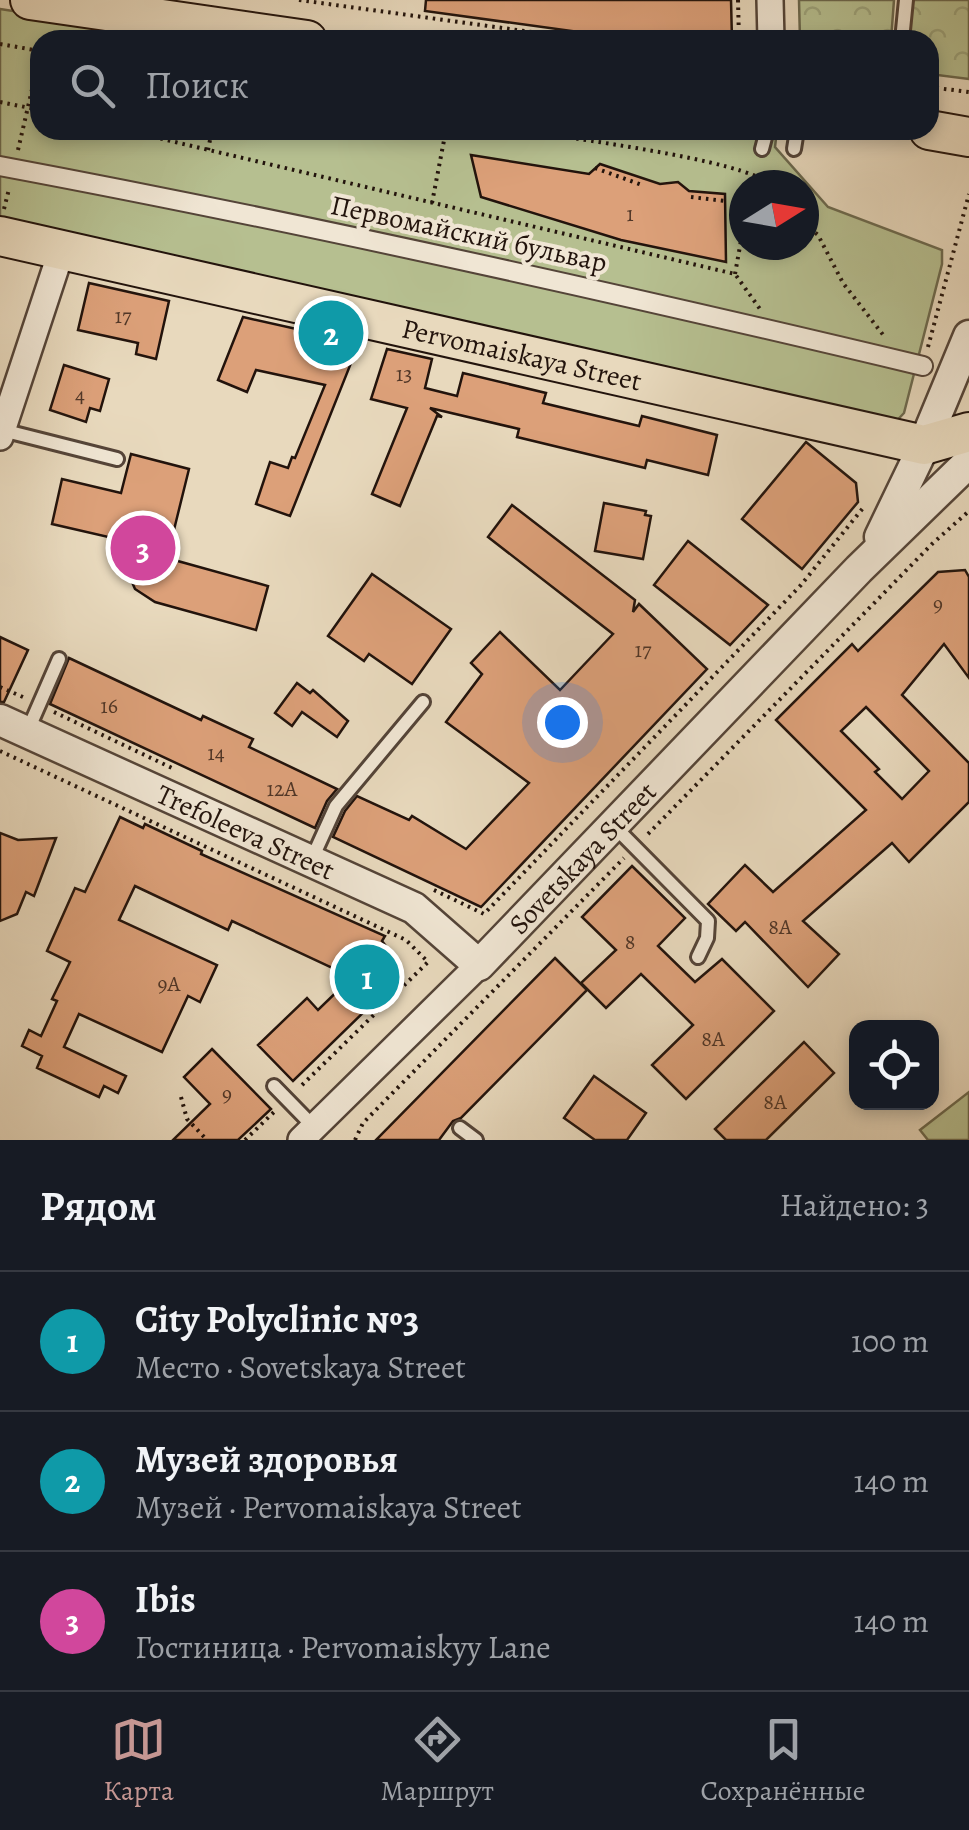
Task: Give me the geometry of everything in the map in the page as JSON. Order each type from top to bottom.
[{"type":"main road","points":[[30,0],[238,30]]},
{"type":"main road","points":[[939,132],[969,137]]},
{"type":"main road","name":"Pervomaiskaya Street","points":[[2,225],[62,248],[924,445]]},
{"type":"main road","points":[[924,445],[969,432]]},
{"type":"street","points":[[770,0],[771,30]]},
{"type":"street","name":"Первомайский бульвар","points":[[7,168],[352,236],[923,366]]},
{"type":"street","points":[[1,434],[62,248]]},
{"type":"street","name":"Sovetskaya Street","points":[[859,569],[894,513],[969,336]]},
{"type":"street","name":"Pervomaiskaya Street","points":[[924,445],[941,452],[966,473]]},
{"type":"street","name":"Sovetskaya Street","points":[[307,1134],[479,965],[859,569],[966,473]]},
{"type":"street","name":"Trefoleeva Street","points":[[6,730],[421,912],[479,965]]},
{"type":"lane","points":[[903,30],[906,0]]},
{"type":"lane","points":[[762,148],[764,140]]},
{"type":"lane","points":[[794,149],[795,140]]},
{"type":"lane","points":[[1,434],[117,459]]},
{"type":"lane","points":[[6,730],[59,660]]},
{"type":"lane","points":[[311,861],[336,806],[423,702]]},
{"type":"lane","points":[[614,826],[708,921],[707,938],[698,958]]},
{"type":"lane","points":[[274,1086],[307,1134]]},
{"type":"lane","points":[[460,1128],[476,1140]]},
{"type":"path","points":[[300,0],[518,30]]},
{"type":"path","points":[[738,0],[739,30]]},
{"type":"path","points":[[0,44],[30,50]]},
{"type":"path","points":[[939,88],[969,92]]},
{"type":"path","points":[[2,225],[7,168],[30,98]]},
{"type":"path","points":[[0,102],[28,107]]},
{"type":"path","points":[[166,140],[735,274],[776,330]]},
{"type":"path","points":[[208,150],[210,140]]},
{"type":"path","points":[[432,202],[444,140]]},
{"type":"path","points":[[576,140],[740,170]]},
{"type":"path","points":[[595,168],[642,184]]},
{"type":"path","points":[[923,366],[969,194]]},
{"type":"path","points":[[691,197],[726,201]]},
{"type":"path","points":[[819,237],[843,283],[904,362]]},
{"type":"path","points":[[735,274],[738,260]]},
{"type":"path","points":[[484,914],[802,585],[864,508]]},
{"type":"path","points":[[932,544],[969,511]]},
{"type":"path","points":[[6,730],[406,940],[430,965],[246,1140]]},
{"type":"path","points":[[181,1097],[188,1119],[208,1140]]},
{"type":"path","points":[[355,1140],[363,1123]]},
{"type":"green space","points":[[799,0],[894,0],[892,30],[800,30]]},
{"type":"green space","points":[[912,0],[969,0],[969,79],[939,75],[939,30],[909,30]]},
{"type":"green space","points":[[0,9],[135,30],[30,30],[30,140],[776,140],[775,147],[795,170],[729,170],[729,260],[819,260],[819,197],[828,207],[942,250],[942,264],[904,413],[887,431],[0,231]]},
{"type":"green space","points":[[969,1092],[969,1140],[928,1140],[920,1130]]},
{"type":"building","points":[[426,0],[731,0],[732,30],[564,30],[425,11]]},
{"type":"building","points":[[471,155],[589,174],[600,164],[660,184],[678,182],[689,191],[725,194],[726,262],[621,240],[481,197]]},
{"type":"building","points":[[89,283],[169,301],[156,359],[136,354],[138,343],[78,330]]},
{"type":"building","points":[[243,317],[359,343],[290,516],[256,504],[270,462],[288,468],[292,457],[295,458],[325,385],[256,370],[247,392],[218,380]]},
{"type":"building","points":[[387,349],[432,359],[425,388],[457,396],[463,373],[546,393],[543,403],[639,426],[642,416],[717,435],[708,475],[647,460],[645,468],[517,437],[519,429],[430,408],[442,417],[437,416],[400,506],[372,494],[407,408],[371,399]]},
{"type":"building","points":[[64,365],[109,379],[100,411],[90,408],[86,422],[50,410]]},
{"type":"building","points":[[806,442],[856,483],[858,502],[802,569],[742,519]]},
{"type":"building","points":[[131,454],[189,469],[167,558],[268,586],[256,630],[155,602],[135,589],[113,538],[52,524],[62,479],[121,493]]},
{"type":"building","points":[[604,503],[646,511],[645,515],[651,516],[643,559],[595,551]]},
{"type":"building","points":[[512,505],[635,600],[633,612],[639,604],[707,669],[481,907],[333,837],[357,796],[409,820],[412,816],[466,849],[529,783],[446,722],[482,674],[471,663],[500,632],[560,690],[613,634],[488,537]]},
{"type":"building","points":[[688,541],[768,605],[730,645],[654,585]]},
{"type":"building","points":[[965,570],[969,577],[969,678],[944,644],[902,695],[969,763],[969,802],[909,862],[892,843],[803,921],[839,954],[808,987],[745,922],[736,931],[708,904],[745,865],[773,892],[866,810],[776,720],[852,644],[858,651],[938,572]],"holes":[[[866,707],[929,771],[902,799],[841,731]]]},
{"type":"building","points":[[372,574],[451,629],[412,684],[369,654],[364,661],[328,636]]},
{"type":"building","points":[[0,637],[28,650],[4,702],[0,702]]},
{"type":"building","points":[[69,658],[201,720],[203,716],[253,739],[249,747],[337,789],[315,828],[50,704]]},
{"type":"building","points":[[297,683],[310,693],[313,690],[348,721],[337,737],[302,712],[292,726],[275,713]]},
{"type":"building","points":[[120,817],[143,828],[145,824],[202,851],[201,854],[385,936],[382,941],[392,954],[394,965],[387,980],[395,988],[375,1007],[372,1004],[293,1081],[258,1045],[307,998],[318,1010],[352,977],[232,921],[228,930],[135,886],[119,920],[217,965],[200,1002],[188,996],[162,1052],[79,1014],[64,1047],[126,1076],[118,1093],[104,1086],[99,1097],[37,1068],[42,1056],[22,1046],[29,1030],[41,1036],[57,1001],[52,999],[70,962],[47,951],[75,888],[85,892]]},
{"type":"building","points":[[0,833],[18,840],[56,838],[34,896],[26,892],[17,914],[0,921]]},
{"type":"building","points":[[632,866],[685,918],[658,946],[695,982],[722,959],[774,1011],[686,1099],[652,1065],[693,1025],[641,974],[606,1008],[581,983],[616,950],[582,917]]},
{"type":"building","points":[[555,958],[587,990],[461,1118],[453,1121],[439,1140],[376,1140]]},
{"type":"building","points":[[804,1042],[834,1073],[766,1140],[726,1140],[715,1129]]},
{"type":"building","points":[[212,1049],[271,1109],[238,1140],[173,1140],[210,1104],[184,1077]]},
{"type":"building","points":[[594,1076],[646,1113],[627,1140],[595,1140],[564,1118]]},
{"type":"place","name":"Музей здоровья","points":[[331,333]]},
{"type":"place","name":"Ibis","points":[[143,548]]},
{"type":"place","name":"City Polyclinic №3","points":[[367,977]]}]
